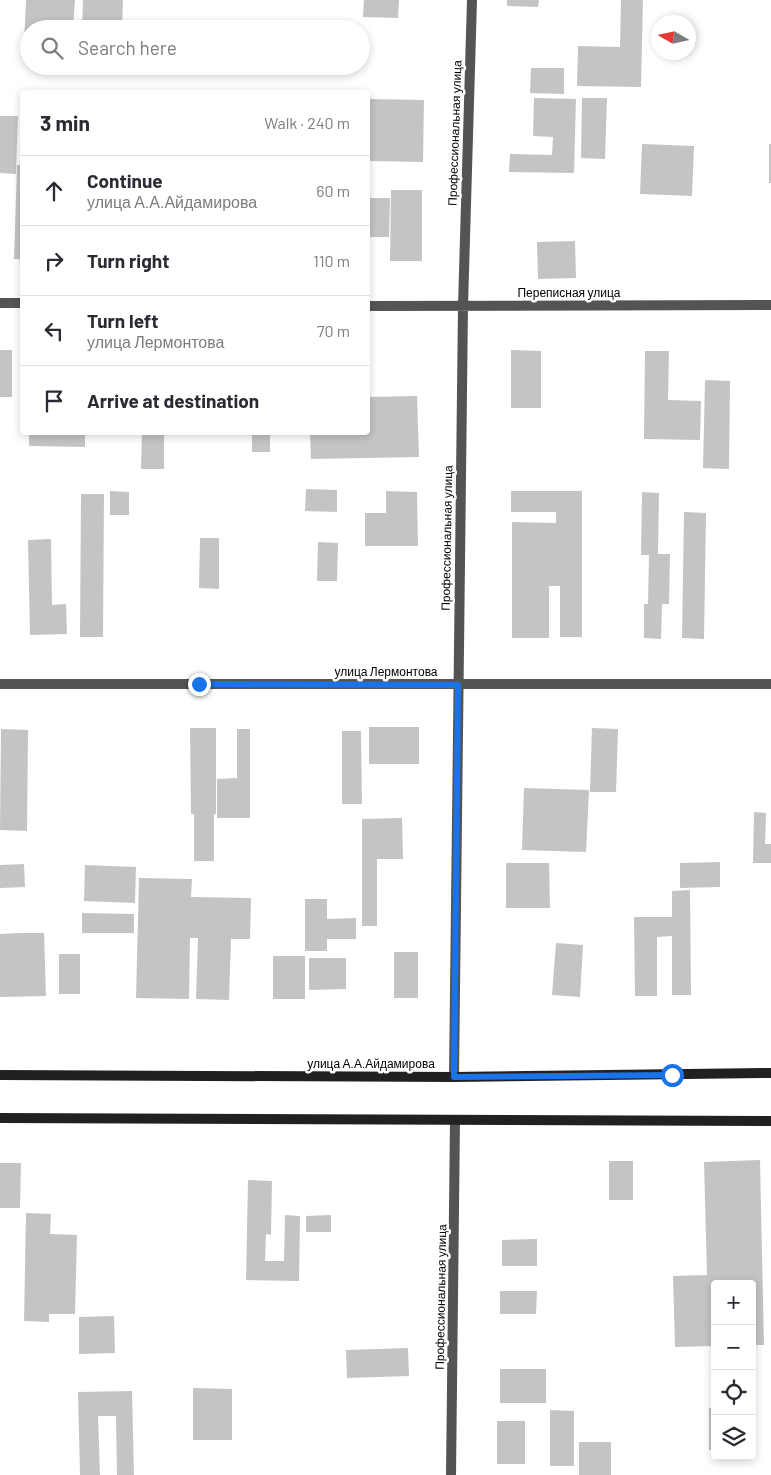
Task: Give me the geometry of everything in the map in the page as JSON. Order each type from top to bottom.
[{"type":"main road","name":"улица А.А.Айдамирова","points":[[0,1075],[454,1077],[771,1074]]},
{"type":"main road","points":[[0,1118],[771,1121]]},
{"type":"street","name":"Профессиональная улица","points":[[454,1077],[462,306],[472,0]]},
{"type":"street","points":[[0,303],[20,303]]},
{"type":"street","name":"Переписная улица","points":[[370,306],[771,305]]},
{"type":"street","name":"улица Лермонтова","points":[[0,684],[771,684]]},
{"type":"street","name":"Профессиональная улица","points":[[451,1475],[455,1120]]},
{"type":"building","points":[[26,0],[75,0],[74,20],[25,20]]},
{"type":"building","points":[[83,0],[123,0],[122,20],[82,20]]},
{"type":"building","points":[[364,0],[399,0],[398,18],[363,17]]},
{"type":"building","points":[[507,0],[539,0],[538,7],[507,6]]},
{"type":"building","points":[[621,0],[643,0],[641,87],[577,86],[578,46],[620,47]]},
{"type":"building","points":[[531,68],[564,68],[564,94],[530,93]]},
{"type":"building","points":[[534,98],[576,99],[574,173],[509,172],[510,154],[552,155],[553,137],[533,136]]},
{"type":"building","points":[[582,98],[607,98],[605,159],[581,158]]},
{"type":"building","points":[[370,99],[424,100],[423,162],[370,161]]},
{"type":"building","points":[[0,116],[18,116],[16,174],[0,173]]},
{"type":"building","points":[[642,144],[694,146],[692,196],[640,194]]},
{"type":"building","points":[[769,144],[771,144],[771,183],[769,183]]},
{"type":"building","points":[[17,165],[20,165],[20,259],[14,259]]},
{"type":"building","points":[[391,190],[422,190],[422,261],[390,261]]},
{"type":"building","points":[[370,198],[390,198],[389,237],[370,237]]},
{"type":"building","points":[[575,241],[576,278],[538,279],[537,242]]},
{"type":"building","points":[[0,350],[12,350],[12,397],[0,397]]},
{"type":"building","points":[[511,350],[541,351],[541,408],[511,408]]},
{"type":"building","points":[[645,351],[669,351],[668,400],[701,401],[700,440],[644,439]]},
{"type":"building","points":[[705,380],[730,381],[729,469],[703,468]]},
{"type":"building","points":[[417,396],[419,457],[311,459],[310,435],[370,435],[370,397]]},
{"type":"building","points":[[29,435],[85,435],[85,447],[29,446]]},
{"type":"building","points":[[142,435],[164,435],[164,469],[141,469]]},
{"type":"building","points":[[252,435],[270,435],[270,452],[252,452]]},
{"type":"building","points":[[306,489],[337,490],[337,512],[305,511]]},
{"type":"building","points":[[110,491],[129,492],[129,515],[110,515]]},
{"type":"building","points":[[386,491],[417,492],[418,546],[365,546],[365,513],[386,513]]},
{"type":"building","points":[[511,491],[582,491],[582,637],[560,637],[560,586],[549,586],[549,638],[512,638],[512,522],[556,523],[556,512],[511,512]]},
{"type":"building","points":[[642,492],[659,493],[658,554],[670,554],[669,604],[662,604],[661,639],[644,638],[644,604],[648,604],[649,555],[641,555]]},
{"type":"building","points":[[81,494],[104,494],[103,637],[80,637]]},
{"type":"building","points":[[684,512],[706,513],[704,639],[682,638]]},
{"type":"building","points":[[200,538],[219,538],[219,589],[199,588]]},
{"type":"building","points":[[51,539],[52,605],[66,604],[67,634],[30,635],[28,540]]},
{"type":"building","points":[[318,542],[338,543],[337,581],[317,581]]},
{"type":"building","points":[[369,727],[419,727],[419,764],[369,764]]},
{"type":"building","points":[[190,728],[216,728],[214,861],[194,861],[194,814],[191,814]]},
{"type":"building","points":[[592,728],[618,729],[616,792],[590,792]]},
{"type":"building","points":[[1,729],[28,730],[27,831],[0,830]]},
{"type":"building","points":[[237,729],[250,729],[250,818],[217,818],[217,779],[237,778]]},
{"type":"building","points":[[342,731],[361,731],[362,804],[342,804]]},
{"type":"building","points":[[524,788],[589,790],[586,852],[522,850]]},
{"type":"building","points":[[754,812],[766,813],[765,844],[771,844],[771,863],[753,863]]},
{"type":"building","points":[[402,818],[403,859],[377,859],[377,926],[362,926],[362,819]]},
{"type":"building","points":[[720,862],[720,887],[680,888],[680,863]]},
{"type":"building","points":[[506,863],[549,863],[550,908],[506,908]]},
{"type":"building","points":[[24,864],[25,887],[0,888],[0,865]]},
{"type":"building","points":[[85,865],[136,867],[135,903],[84,901]]},
{"type":"building","points":[[139,878],[192,879],[191,897],[251,898],[250,939],[231,939],[229,1000],[196,999],[198,938],[190,938],[189,999],[136,998]]},
{"type":"building","points":[[690,890],[691,995],[672,995],[672,936],[657,937],[657,996],[635,996],[634,917],[672,917],[672,891]]},
{"type":"building","points":[[305,899],[327,899],[327,919],[356,918],[356,939],[327,939],[327,951],[305,951]]},
{"type":"building","points":[[82,913],[134,914],[134,933],[82,933]]},
{"type":"building","points":[[44,933],[46,996],[0,997],[0,934]]},
{"type":"building","points":[[556,943],[583,945],[580,997],[552,995]]},
{"type":"building","points":[[394,952],[418,952],[418,998],[394,998]]},
{"type":"building","points":[[59,954],[80,954],[80,994],[59,994]]},
{"type":"building","points":[[273,956],[305,956],[305,999],[273,999]]},
{"type":"building","points":[[309,958],[346,958],[346,989],[309,990]]},
{"type":"building","points":[[760,1160],[764,1345],[756,1345],[756,1280],[711,1280],[711,1346],[675,1347],[673,1276],[707,1275],[704,1162]]},
{"type":"building","points":[[609,1161],[633,1161],[633,1200],[609,1200]]},
{"type":"building","points":[[0,1163],[21,1163],[20,1208],[0,1208]]},
{"type":"building","points":[[248,1180],[272,1181],[271,1235],[266,1234],[265,1261],[284,1261],[285,1215],[300,1216],[299,1281],[246,1280]]},
{"type":"building","points":[[26,1213],[51,1214],[50,1234],[77,1235],[75,1314],[49,1314],[49,1322],[24,1321]]},
{"type":"building","points":[[331,1215],[331,1232],[306,1232],[306,1216]]},
{"type":"building","points":[[537,1239],[537,1266],[502,1266],[502,1240]]},
{"type":"building","points":[[500,1291],[537,1291],[536,1314],[500,1314]]},
{"type":"building","points":[[114,1316],[115,1353],[79,1354],[79,1317]]},
{"type":"building","points":[[408,1348],[409,1376],[347,1378],[346,1350]]},
{"type":"building","points":[[500,1369],[546,1369],[546,1403],[500,1403]]},
{"type":"building","points":[[193,1388],[232,1389],[232,1440],[193,1440]]},
{"type":"building","points":[[132,1391],[134,1475],[117,1475],[116,1416],[98,1416],[100,1475],[80,1475],[78,1392]]},
{"type":"building","points":[[709,1408],[711,1408],[711,1450],[709,1450]]},
{"type":"building","points":[[550,1410],[574,1411],[574,1466],[550,1466]]},
{"type":"building","points":[[497,1421],[525,1421],[525,1464],[497,1464]]},
{"type":"building","points":[[579,1442],[611,1442],[611,1475],[579,1475]]},
{"type":"route","points":[[199,684],[458,685],[454,1077],[672,1075]]}]
